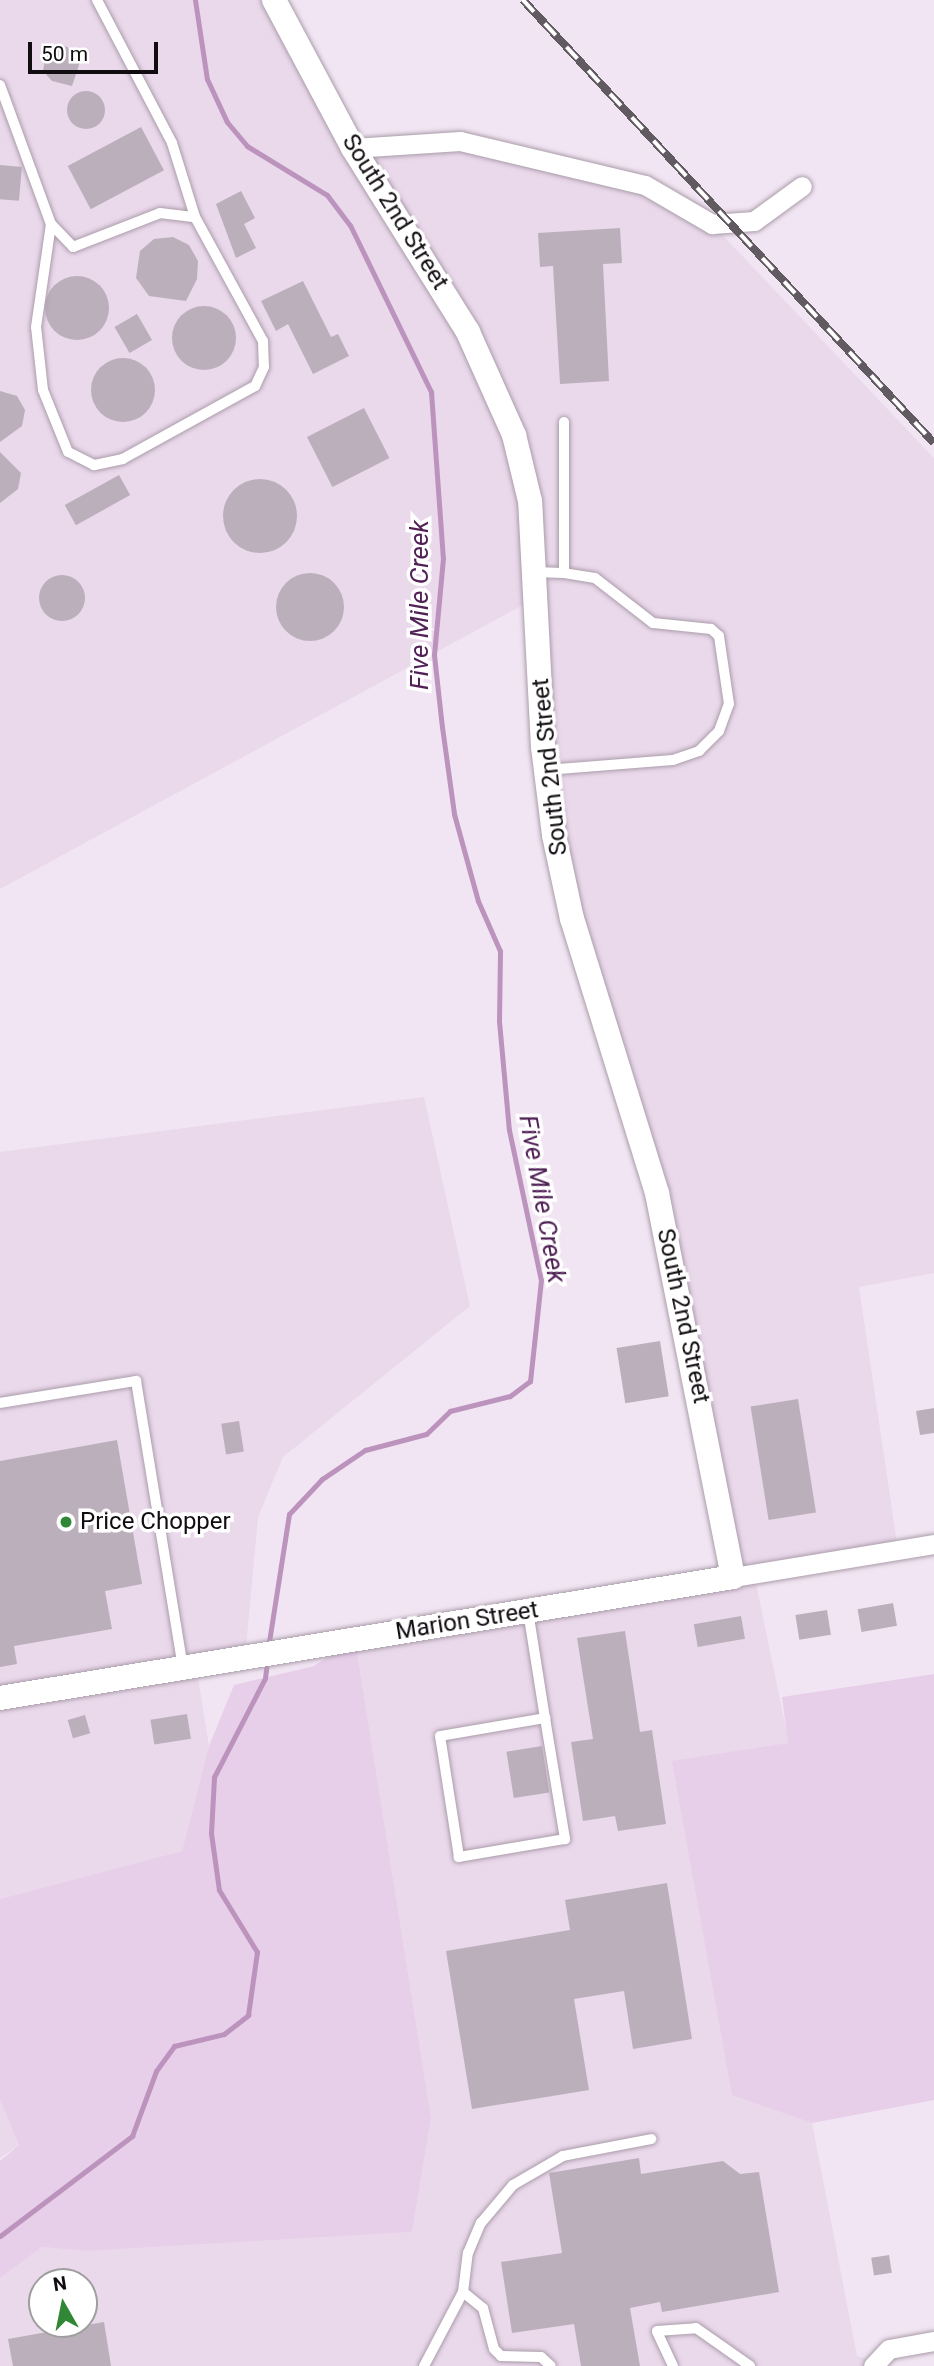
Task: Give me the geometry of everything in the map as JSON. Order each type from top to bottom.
[{"type":"street","name":"South 2nd Street","points":[[274,0],[353,148],[468,332],[514,435],[530,501],[546,770],[572,919],[657,1193],[733,1577]]},
{"type":"street","points":[[353,148],[460,141],[645,185],[723,225],[754,221],[802,186]]},
{"type":"street","name":"Marion Street","points":[[0,1698],[934,1544]]},
{"type":"street","points":[[876,2360],[934,2341]]},
{"type":"lane","points":[[51,224],[36,327],[43,390],[68,452],[94,465],[123,459],[255,386],[264,367],[263,341],[195,217],[172,143],[97,0]]},
{"type":"lane","points":[[0,85],[51,224],[73,247],[160,213],[195,217]]},
{"type":"lane","points":[[564,422],[564,573]]},
{"type":"lane","points":[[534,572],[595,578],[653,623],[712,629],[719,636],[729,704],[719,731],[699,751],[673,760],[546,770]]},
{"type":"lane","points":[[0,1403],[136,1381],[183,1668]]},
{"type":"lane","points":[[528,1611],[565,1839],[459,1857],[440,1736],[545,1718]]},
{"type":"lane","points":[[424,2366],[463,2292],[468,2253],[481,2223],[513,2185],[563,2155],[651,2139]]},
{"type":"lane","points":[[463,2292],[483,2308],[494,2349],[501,2356],[541,2357],[551,2366]]},
{"type":"lane","points":[[673,2366],[657,2331],[696,2328],[750,2366]]},
{"type":"shaded area","points":[[0,0],[272,0],[353,148],[460,141],[645,185],[712,224],[934,458],[934,1273],[859,1287],[898,1550],[754,1574],[789,1743],[673,1762],[732,2094],[812,2123],[857,2356],[874,2361],[873,2366],[0,2366],[0,2278],[42,2247],[87,2251],[412,2232],[431,2118],[355,1639],[732,1577],[693,1357],[572,919],[534,599],[0,889]]},
{"type":"shaded area","points":[[424,1097],[470,1306],[283,1457],[258,1517],[245,1658],[196,1666],[209,1746],[182,1851],[0,1899],[0,1152]]},
{"type":"shaded area","points":[[355,1639],[431,2118],[412,2232],[87,2251],[42,2247],[0,2278],[0,2161],[19,2145],[0,2100],[0,1899],[182,1851],[209,1746],[234,1685],[314,1666]]},
{"type":"shaded area","points":[[934,1674],[934,2100],[812,2123],[732,2095],[672,1761],[788,1743],[782,1697]]},
{"type":"shaded area","points":[[0,2100],[19,2145],[0,2158]]},
{"type":"building","points":[[62,45],[74,50],[80,62],[72,86],[52,81],[43,71],[46,53]]},
{"type":"building","points":[[86,91],[99,97],[105,110],[99,123],[86,129],[73,123],[67,110],[73,97]]},
{"type":"building","points":[[141,127],[164,170],[91,209],[68,166]]},
{"type":"building","points":[[0,165],[22,167],[19,201],[0,199]]},
{"type":"building","points":[[241,191],[255,218],[244,224],[256,248],[236,258],[216,204]]},
{"type":"building","points":[[620,228],[622,263],[603,264],[609,381],[560,384],[553,266],[540,267],[538,233]]},
{"type":"building","points":[[173,237],[189,245],[198,261],[197,279],[186,301],[149,296],[136,278],[140,251],[154,239]]},
{"type":"building","points":[[77,276],[100,285],[109,308],[100,331],[77,340],[54,331],[45,308],[54,285]]},
{"type":"building","points":[[303,281],[331,337],[338,334],[349,356],[313,374],[288,324],[276,331],[261,301]]},
{"type":"building","points":[[204,306],[216,308],[227,315],[234,326],[234,350],[227,361],[216,368],[204,370],[192,368],[181,361],[174,350],[172,338],[174,326],[181,315],[192,308]]},
{"type":"building","points":[[137,314],[152,340],[129,353],[114,327]]},
{"type":"building","points":[[123,358],[135,360],[146,367],[153,378],[153,402],[146,413],[135,420],[123,422],[111,420],[100,413],[93,402],[91,390],[93,378],[100,367],[111,360]]},
{"type":"building","points":[[0,391],[17,396],[25,410],[22,426],[0,442]]},
{"type":"building","points":[[364,408],[389,458],[332,487],[307,437]]},
{"type":"building","points":[[0,452],[21,473],[18,489],[0,503]]},
{"type":"building","points":[[119,475],[130,495],[76,525],[65,505]]},
{"type":"building","points":[[260,479],[274,482],[286,490],[294,502],[297,516],[294,530],[286,542],[274,550],[260,553],[246,550],[234,542],[226,530],[223,516],[226,502],[234,490],[246,482]]},
{"type":"building","points":[[303,573],[317,573],[329,578],[339,588],[344,607],[339,626],[329,636],[317,641],[303,641],[291,636],[281,626],[276,614],[276,600],[281,588],[291,578]]},
{"type":"building","points":[[62,575],[78,582],[85,598],[78,614],[62,621],[46,614],[39,598],[46,582]]},
{"type":"building","points":[[660,1341],[669,1396],[625,1403],[617,1348]]},
{"type":"building","points":[[798,1399],[816,1513],[769,1520],[751,1407]]},
{"type":"building","points":[[934,1408],[934,1433],[920,1435],[916,1411]]},
{"type":"building","points":[[239,1421],[244,1452],[226,1454],[221,1424]]},
{"type":"building","name":"Price Chopper","points":[[117,1440],[142,1584],[105,1591],[112,1629],[14,1646],[17,1664],[0,1667],[0,1461]]},
{"type":"building","points":[[893,1603],[897,1626],[862,1632],[858,1609]]},
{"type":"building","points":[[827,1610],[831,1635],[799,1640],[795,1615]]},
{"type":"building","points":[[741,1616],[745,1639],[698,1647],[694,1624]]},
{"type":"building","points":[[625,1631],[640,1732],[652,1730],[666,1824],[618,1831],[615,1816],[583,1821],[571,1742],[593,1739],[577,1638]]},
{"type":"building","points":[[187,1714],[191,1739],[154,1744],[150,1720]]},
{"type":"building","points":[[85,1715],[90,1733],[73,1738],[68,1720]]},
{"type":"building","points":[[542,1746],[549,1792],[514,1798],[506,1752]]},
{"type":"building","points":[[667,1883],[692,2039],[633,2049],[624,1991],[574,1999],[589,2090],[472,2109],[446,1951],[570,1930],[565,1900]]},
{"type":"building","points":[[639,2158],[641,2174],[723,2161],[740,2174],[759,2172],[779,2292],[662,2312],[660,2302],[630,2308],[640,2366],[581,2366],[574,2324],[512,2333],[501,2262],[562,2253],[549,2173]]},
{"type":"building","points":[[889,2255],[892,2273],[874,2276],[871,2258]]},
{"type":"building","points":[[104,2322],[111,2366],[13,2366],[8,2339],[28,2335],[28,2338],[98,2338],[98,2323]]},
{"type":"waterway","name":"Five Mile Creek","points":[[195,0],[207,79],[227,122],[247,146],[327,195],[350,225],[431,392],[443,558],[434,655],[442,727],[454,814],[478,901],[500,951],[499,1021],[509,1130],[541,1280],[530,1381],[510,1396],[450,1411],[426,1434],[365,1450],[322,1479],[289,1514],[268,1648]]},
{"type":"waterway","name":"Five Mile Creek","points":[[0,2236],[132,2136],[156,2071],[174,2046],[224,2034],[248,2015],[257,1952],[219,1890],[211,1833],[214,1777],[265,1678],[267,1661]]},
{"type":"railway","points":[[523,0],[934,443]]},
{"type":"place","name":"Price Chopper","points":[[66,1522]]}]
